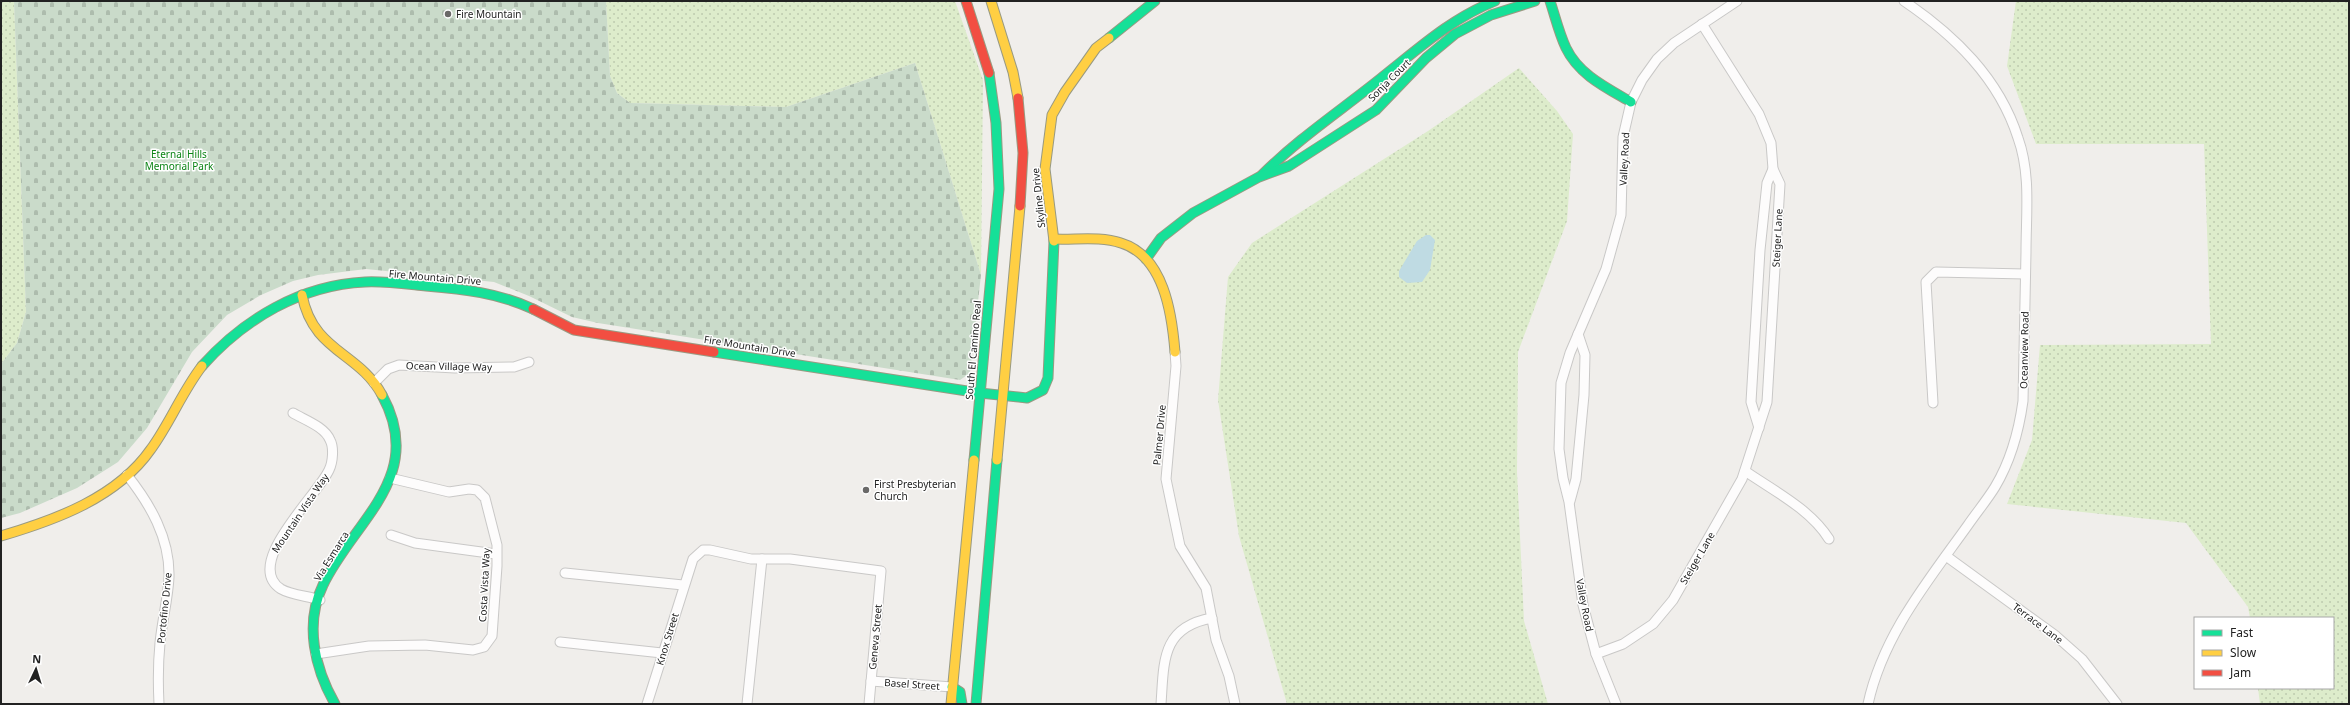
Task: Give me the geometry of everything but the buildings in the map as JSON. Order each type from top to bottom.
[{"type":"main road","name":"South El Camino Real","points":[[951,704],[999,189],[998,150],[991,83],[983,50],[966,1]]},
{"type":"main road","points":[[976,704],[1002,396],[1020,210],[1023,153],[1020,111],[1013,72],[991,1]]},
{"type":"main road","name":"Skyline Drive","points":[[1002,396],[1027,398],[1043,390],[1048,378],[1054,239],[1045,169],[1048,136],[1052,115],[1065,92],[1096,48],[1155,1]]},
{"type":"main road","name":"Sonja Court","points":[[1259,177],[1282,154],[1381,78],[1429,37],[1463,14],[1495,1]]},
{"type":"main road","name":"Sonja Court","points":[[1146,259],[1161,238],[1193,213],[1259,177],[1288,166],[1376,110],[1426,58],[1455,34],[1491,15],[1535,1]]},
{"type":"main road","points":[[1550,1],[1566,46],[1574,61],[1594,81],[1631,102]]},
{"type":"main road","name":"Palmer Drive","points":[[1054,239],[1121,243],[1136,249],[1152,264],[1162,285],[1175,352]]},
{"type":"main road","name":"Fire Mountain Drive","points":[[1,536],[19,531],[79,508],[100,496],[127,475],[142,461],[167,425],[201,368],[234,334],[257,317],[302,295],[319,289],[366,282],[476,291],[508,299],[529,307],[574,330],[1002,396]]},
{"type":"main road","points":[[302,295],[303,308],[320,338],[339,355],[363,371],[374,383],[387,404],[395,429],[394,464],[390,478]]},
{"type":"main road","name":"Via Esmarca","points":[[316,654],[314,641],[316,612],[323,586],[376,507],[390,478]]},
{"type":"main road","points":[[316,654],[320,676],[335,704]]},
{"type":"main road","points":[[952,687],[960,692],[962,704]]},
{"type":"street","name":"Valley Road","points":[[1616,704],[1596,654],[1583,605],[1569,502],[1563,478],[1559,449],[1561,383],[1570,352],[1606,269],[1621,215],[1623,137],[1631,102],[1642,80],[1657,59],[1702,24],[1737,1]]},
{"type":"street","name":"Oceanview Road","points":[[1868,704],[1873,680],[1885,651],[1912,604],[1995,487],[2012,446],[2020,420],[2023,401],[2027,181],[2018,138],[1998,94],[1986,75],[1960,45],[1931,20],[1904,1]]},
{"type":"street","name":"Steiger Lane","points":[[1596,654],[1623,644],[1653,624],[1672,600],[1745,471],[1767,402],[1780,184],[1773,169],[1770,143],[1759,114],[1702,24]]},
{"type":"street","name":"Steiger Lane","points":[[1759,428],[1752,402],[1760,250],[1767,183],[1773,169]]},
{"type":"street","points":[[1934,403],[1926,282],[1936,272],[2025,274]]},
{"type":"street","name":"Valley Road","points":[[1569,502],[1576,479],[1584,395],[1585,355],[1578,334]]},
{"type":"street","name":"Palmer Drive","points":[[1175,352],[1176,366],[1166,479],[1180,546],[1206,588],[1216,640],[1229,676],[1235,704]]},
{"type":"street","name":"Ocean Village Way","points":[[374,383],[388,369],[399,365],[462,368],[514,367],[529,362]]},
{"type":"street","name":"Mountain Vista Way","points":[[294,413],[322,430],[330,438],[332,447],[330,469],[273,551],[269,568],[273,579],[281,588],[320,600]]},
{"type":"street","points":[[1745,471],[1809,516],[1820,525],[1829,539]]},
{"type":"street","name":"Portofino Drive","points":[[127,475],[143,495],[157,520],[168,558],[169,576],[160,643],[159,704]]},
{"type":"street","name":"Costa Vista Way","points":[[316,654],[369,646],[425,645],[473,650],[484,647],[492,636],[498,566],[496,554],[497,545],[485,498],[477,490],[469,489],[449,492],[390,478]]},
{"type":"street","points":[[391,535],[415,543],[496,554]]},
{"type":"street","name":"Knox Street","points":[[647,704],[683,585],[693,559],[703,550],[710,550],[762,559]]},
{"type":"street","name":"Terrace Lane","points":[[1946,556],[2056,636],[2082,659],[2117,704]]},
{"type":"street","points":[[747,704],[762,559]]},
{"type":"street","name":"Geneva Street","points":[[762,559],[790,559],[881,571],[869,704]]},
{"type":"street","points":[[565,573],[683,585]]},
{"type":"street","points":[[1161,704],[1165,654],[1183,628],[1202,620],[1212,618]]},
{"type":"street","points":[[560,642],[662,653]]},
{"type":"street","name":"Basel Street","points":[[871,681],[952,687]]},
{"type":"green space","points":[[1,1],[14,1],[26,312],[17,343],[1,364]]},
{"type":"green space","name":"Eternal Hills Memorial Park","points":[[14,1],[606,1],[610,76],[617,93],[630,103],[786,107],[915,63],[981,275],[970,373],[960,380],[598,323],[572,317],[529,296],[494,282],[366,269],[318,275],[293,281],[261,295],[227,315],[192,352],[147,428],[118,462],[77,488],[20,513],[1,518],[1,364],[17,343],[26,312]]},
{"type":"green space","points":[[606,1],[955,1],[983,80],[981,275],[915,63],[786,107],[630,103],[617,93],[610,76]]},
{"type":"green space","points":[[2016,1],[2349,1],[2349,704],[2260,704],[2258,689],[2334,689],[2334,617],[2250,617],[2248,607],[2186,523],[2007,504],[2032,440],[2040,345],[2211,344],[2204,144],[2036,144],[2007,66]]},
{"type":"green space","points":[[1519,68],[1557,111],[1573,134],[1567,221],[1518,352],[1517,472],[1524,621],[1548,704],[1287,704],[1239,536],[1218,400],[1228,277],[1252,243],[1428,131]]},
{"type":"water","points":[[1426,235],[1430,235],[1435,240],[1430,270],[1422,282],[1407,283],[1399,277],[1399,271],[1417,241]]},
{"type":"traffic: fast","points":[[1109,38],[1155,1]]},
{"type":"traffic: fast","points":[[1262,175],[1305,137],[1434,36],[1463,17],[1495,1]]},
{"type":"traffic: fast","points":[[1146,259],[1161,238],[1193,213],[1259,177],[1289,166],[1376,110],[1426,58],[1455,34],[1491,15],[1535,1]]},
{"type":"traffic: fast","points":[[1550,1],[1566,48],[1578,66],[1594,80],[1631,102]]},
{"type":"traffic: fast","points":[[974,460],[999,189],[996,123],[989,73]]},
{"type":"traffic: fast","points":[[714,352],[980,393],[1027,398],[1043,390],[1048,378],[1054,241]]},
{"type":"traffic: fast","points":[[202,366],[236,333],[275,308],[318,290],[341,285],[380,282],[454,289],[494,295],[533,309]]},
{"type":"traffic: fast","points":[[335,704],[317,661],[313,631],[314,615],[317,600],[323,585],[336,562],[381,496],[391,474],[396,450],[394,424],[382,395]]},
{"type":"traffic: fast","points":[[976,704],[997,460]]},
{"type":"traffic: fast","points":[[952,687],[960,692],[962,704]]},
{"type":"traffic: slow","points":[[991,1],[1013,72],[1018,98]]},
{"type":"traffic: slow","points":[[1054,241],[1045,169],[1052,115],[1065,92],[1096,48],[1109,38]]},
{"type":"traffic: slow","points":[[997,460],[1020,206]]},
{"type":"traffic: slow","points":[[1054,239],[1096,239],[1113,241],[1136,250],[1147,260],[1156,273],[1168,304],[1175,352]]},
{"type":"traffic: slow","points":[[302,295],[308,314],[316,329],[326,340],[361,369],[382,395]]},
{"type":"traffic: slow","points":[[1,536],[42,523],[84,505],[121,481],[137,466],[151,449],[188,386],[202,366]]},
{"type":"traffic: slow","points":[[951,704],[974,460]]},
{"type":"traffic: jam","points":[[966,1],[989,73]]},
{"type":"traffic: jam","points":[[1018,98],[1023,153],[1020,206]]},
{"type":"traffic: jam","points":[[533,309],[574,330],[714,352]]},
{"type":"place","name":"Fire Mountain","points":[[448,14]]},
{"type":"place","name":"First Presbyterian Church","points":[[866,490]]}]
